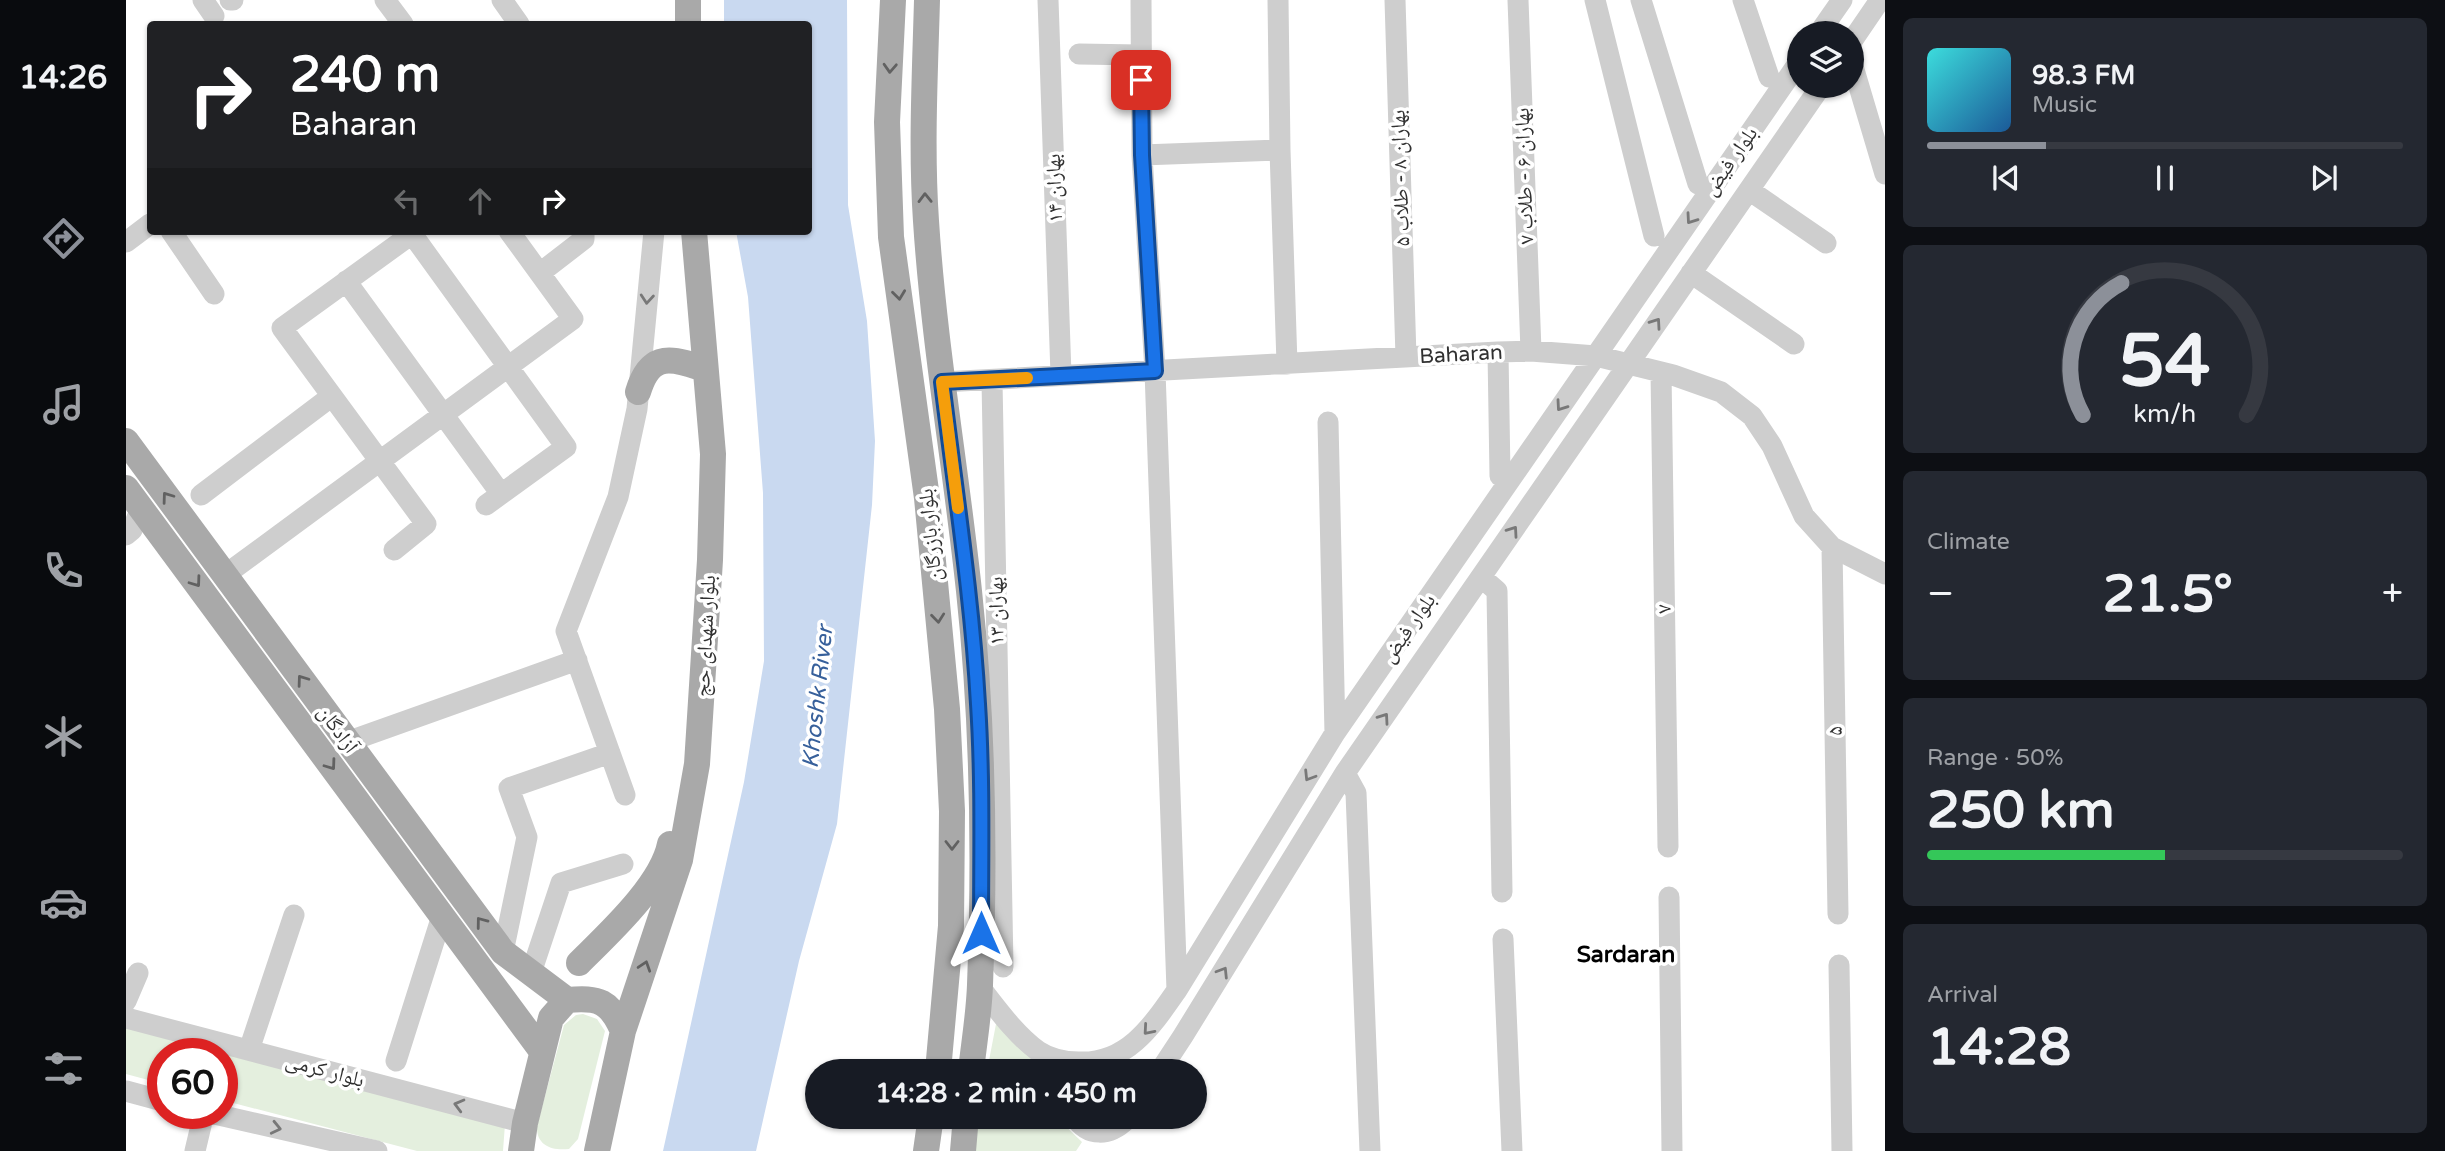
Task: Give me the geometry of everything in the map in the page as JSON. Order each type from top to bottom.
[{"type":"main road","points":[[672,21],[673,0]]},
{"type":"main road","points":[[688,0],[688,21]]},
{"type":"main road","name":"بلوار بازرگان","points":[[893,0],[887,122],[891,237],[927,498],[947,709],[952,811],[951,926],[939,1059]]},
{"type":"main road","name":"بلوار بازرگان","points":[[927,0],[923,129],[926,220],[935,330],[969,591],[978,705],[981,814],[980,987],[972,1059]]},
{"type":"main road","name":"بلوار شهدای حج","points":[[579,963],[628,914],[667,857],[685,764],[697,587],[703,441],[698,367],[682,235]]},
{"type":"main road","name":"بلوار شهدای حج","points":[[597,1151],[623,1031],[680,860],[697,764],[710,560],[713,454],[694,235]]},
{"type":"main road","points":[[638,392],[643,375],[657,363],[674,359],[698,367]]},
{"type":"main road","name":"آزادگان","points":[[126,441],[503,952],[568,1000]]},
{"type":"main road","name":"آزادگان","points":[[133,498],[541,1050]]},
{"type":"main road","points":[[952,811],[981,814]]},
{"type":"main road","points":[[503,998],[525,998],[532,991],[531,973],[579,963],[568,1000],[551,1017],[525,1123],[520,1147],[522,1151]]},
{"type":"main road","points":[[568,1000],[589,997],[603,1003],[616,1014],[623,1031]]},
{"type":"main road","points":[[926,1151],[929,1129]]},
{"type":"main road","points":[[963,1151],[965,1129]]},
{"type":"street","points":[[385,0],[401,21]]},
{"type":"street","name":"بهاران ۱۴","points":[[1048,0],[1061,375]]},
{"type":"street","points":[[1141,0],[1142,155],[1155,371],[1177,990]]},
{"type":"street","points":[[1278,0],[1287,364]]},
{"type":"street","name":"بهاران ۸ - طلاب ۵","points":[[1395,0],[1406,357]]},
{"type":"street","name":"بهاران ۶ - طلاب ۷","points":[[1518,0],[1531,351]]},
{"type":"street","points":[[1595,0],[1654,236]]},
{"type":"street","points":[[1641,0],[1698,184]]},
{"type":"street","points":[[1742,0],[1769,77]]},
{"type":"street","points":[[1827,21],[1842,0]]},
{"type":"street","points":[[1864,23],[1880,0]]},
{"type":"street","points":[[1079,54],[1140,55]]},
{"type":"street","name":"بلوار فیض","points":[[980,987],[1016,1031],[1040,1052],[1064,1062],[1088,1063],[1112,1058],[1135,1044],[1177,990],[1335,733],[1787,79]]},
{"type":"street","name":"بلوار فیض","points":[[1168,1059],[1345,773],[1813,98]]},
{"type":"street","points":[[1862,98],[1885,174]]},
{"type":"street","points":[[1142,155],[1280,150]]},
{"type":"street","points":[[1749,190],[1826,243]]},
{"type":"street","points":[[126,242],[147,226]]},
{"type":"street","points":[[174,235],[214,294]]},
{"type":"street","points":[[394,550],[426,524],[282,328],[410,235]]},
{"type":"street","points":[[346,281],[443,415],[493,500],[566,447],[416,235]]},
{"type":"street","points":[[225,575],[573,319],[512,235]]},
{"type":"street","points":[[540,273],[584,239],[584,235]]},
{"type":"street","points":[[625,795],[566,631],[618,497],[638,392],[653,235]]},
{"type":"street","points":[[1691,273],[1794,344]]},
{"type":"street","name":"Baharan","points":[[942,382],[1499,352],[1531,351],[1596,356],[1661,372],[1721,391],[1752,416],[1772,446],[1804,516],[1832,547],[1885,574]]},
{"type":"street","points":[[1499,352],[1500,476]]},
{"type":"street","name":"۷","points":[[1661,372],[1668,847]]},
{"type":"street","name":"بهاران ۱۳","points":[[992,381],[1003,967]]},
{"type":"street","points":[[201,495],[332,396]]},
{"type":"street","points":[[1328,422],[1335,733]]},
{"type":"street","points":[[126,535],[132,530],[133,498]]},
{"type":"street","name":"۵","points":[[1832,547],[1838,914]]},
{"type":"street","points":[[1481,577],[1497,591],[1502,892]]},
{"type":"street","points":[[347,742],[577,660]]},
{"type":"street","points":[[1376,674],[1402,692]]},
{"type":"street","points":[[503,952],[527,837],[509,788],[610,753]]},
{"type":"street","points":[[1345,773],[1356,793],[1370,1151]]},
{"type":"street","points":[[531,973],[561,883],[623,864]]},
{"type":"street","points":[[1669,897],[1672,1151]]},
{"type":"street","points":[[250,1050],[294,915]]},
{"type":"street","points":[[396,1061],[442,916]]},
{"type":"street","points":[[1503,939],[1512,1151]]},
{"type":"street","points":[[1839,965],[1842,1151]]},
{"type":"street","points":[[126,1001],[138,973]]},
{"type":"street","name":"بلوار کرمی","points":[[126,1018],[525,1123]]},
{"type":"street","points":[[126,1091],[147,1097]]},
{"type":"street","points":[[238,1121],[335,1147],[377,1151]]},
{"type":"street","points":[[194,1151],[200,1129]]},
{"type":"street","points":[[1086,1129],[1095,1133],[1107,1133],[1116,1129]]},
{"type":"street","points":[[1105,1151],[1120,1129]]},
{"type":"green space","points":[[583,1014],[597,1019],[605,1031],[578,1139],[569,1149],[551,1148],[539,1138],[537,1126],[564,1025],[576,1015]]},
{"type":"green space","points":[[996,1024],[1037,1059],[989,1059]]},
{"type":"green space","points":[[126,1027],[169,1038],[147,1038],[147,1080],[126,1074]]},
{"type":"green space","points":[[238,1056],[505,1124],[503,1151],[417,1151],[238,1104]]},
{"type":"green space","points":[[977,1129],[1068,1129],[1082,1142],[1076,1151],[973,1151]]},
{"type":"water","name":"Khoshk River","points":[[724,0],[847,0],[848,205],[867,321],[875,441],[872,505],[837,824],[799,961],[756,1151],[663,1151],[744,782],[764,661],[763,493],[748,297],[737,235],[812,235],[812,21],[724,21]]},
{"type":"slow traffic","points":[[958,508],[942,382],[1027,378]]},
{"type":"district","name":"Sardaran","points":[[1626,954]]},
{"type":"route","points":[[981,933],[978,705],[969,591],[942,382],[1155,371],[1142,155],[1141,80]]}]
